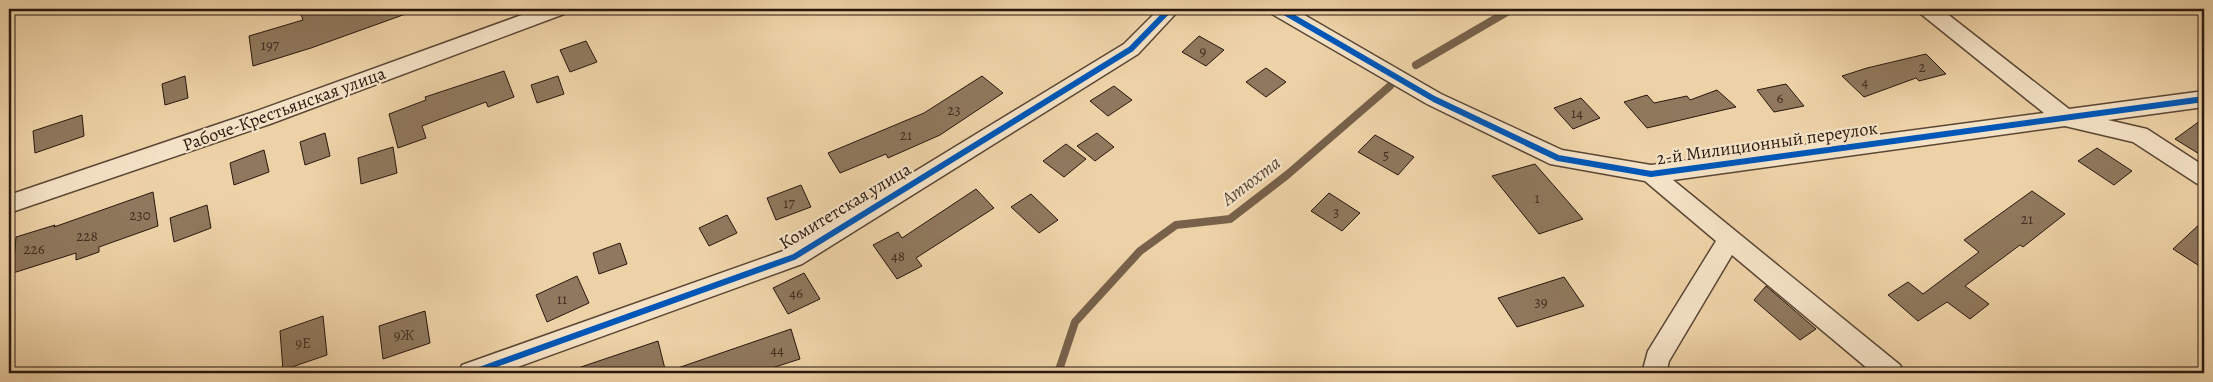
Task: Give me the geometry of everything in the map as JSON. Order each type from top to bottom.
[{"type":"street","name":"Рабоче-Крестьянская улица","points":[[9,204],[262,118],[557,9]]},
{"type":"street","name":"Комитетская улица","points":[[471,373],[794,257],[1131,49],[1170,9]]},
{"type":"street","name":"2-й Милиционный переулок","points":[[1279,9],[1434,99],[1558,158],[1651,174],[2204,99]]},
{"type":"street","points":[[1928,9],[2065,118],[2139,135],[2204,177]]},
{"type":"street","points":[[1651,174],[1891,373]]},
{"type":"street","points":[[1654,373],[1657,359],[1729,239]]},
{"type":"building","points":[[299,9],[413,9],[414,11],[311,48],[253,66],[249,36],[303,20]]},
{"type":"building","points":[[1199,36],[1224,50],[1206,66],[1182,52]]},
{"type":"building","points":[[586,41],[597,62],[570,72],[560,50]]},
{"type":"building","points":[[1926,54],[1946,74],[1919,81],[1916,78],[1864,97],[1842,76],[1867,68]]},
{"type":"building","points":[[1266,68],[1286,82],[1266,97],[1246,82]]},
{"type":"building","points":[[504,71],[514,97],[488,107],[486,102],[422,126],[426,138],[398,148],[389,114],[426,100],[425,97]]},
{"type":"building","points":[[185,76],[188,98],[165,105],[162,84]]},
{"type":"building","points":[[558,76],[564,94],[537,103],[531,85]]},
{"type":"building","points":[[982,76],[1003,93],[940,135],[888,158],[886,154],[840,173],[828,153],[924,113]]},
{"type":"building","points":[[1786,84],[1804,106],[1774,112],[1757,90]]},
{"type":"building","points":[[1114,86],[1132,100],[1108,116],[1090,101]]},
{"type":"building","points":[[1717,90],[1736,107],[1647,128],[1624,102],[1647,95],[1654,103],[1687,96],[1690,100]]},
{"type":"building","points":[[1581,98],[1600,118],[1573,129],[1554,108]]},
{"type":"building","points":[[82,115],[84,136],[35,153],[33,131]]},
{"type":"building","points":[[2204,118],[2204,157],[2175,139]]},
{"type":"building","points":[[325,133],[330,156],[305,165],[300,142]]},
{"type":"building","points":[[1097,133],[1114,147],[1095,161],[1077,146]]},
{"type":"building","points":[[1375,135],[1414,157],[1398,175],[1358,152]]},
{"type":"building","points":[[1066,144],[1086,159],[1064,177],[1043,161]]},
{"type":"building","points":[[393,147],[397,173],[361,184],[358,158]]},
{"type":"building","points":[[2097,148],[2132,171],[2114,185],[2078,161]]},
{"type":"building","points":[[264,150],[269,172],[234,185],[230,163]]},
{"type":"building","points":[[1535,164],[1583,219],[1539,234],[1492,176]]},
{"type":"building","points":[[801,185],[811,207],[776,220],[767,198]]},
{"type":"building","points":[[976,189],[994,208],[916,258],[922,266],[897,279],[873,245],[898,232],[902,238]]},
{"type":"building","points":[[2032,191],[2065,214],[2023,247],[2020,245],[1965,286],[1989,304],[1970,319],[1947,302],[1918,321],[1888,295],[1908,282],[1923,294],[1979,252],[1964,240]]},
{"type":"building","points":[[153,192],[158,226],[99,247],[99,252],[76,260],[76,253],[13,273],[16,237],[55,225],[54,227]]},
{"type":"building","points":[[1329,193],[1360,213],[1342,231],[1311,211]]},
{"type":"building","points":[[1031,194],[1058,220],[1039,233],[1011,207]]},
{"type":"building","points":[[207,205],[211,228],[174,242],[170,218]]},
{"type":"building","points":[[727,215],[737,233],[709,246],[699,228]]},
{"type":"building","points":[[2204,220],[2204,269],[2173,249]]},
{"type":"building","points":[[620,243],[627,264],[599,274],[593,253]]},
{"type":"building","points":[[804,273],[820,299],[788,314],[773,288]]},
{"type":"building","points":[[577,276],[589,303],[547,322],[536,295]]},
{"type":"building","points":[[1564,277],[1584,306],[1517,327],[1498,298]]},
{"type":"building","points":[[1766,286],[1816,329],[1800,340],[1754,300]]},
{"type":"building","points":[[425,311],[430,343],[383,359],[379,326]]},
{"type":"building","points":[[323,316],[327,355],[283,370],[280,331]]},
{"type":"building","points":[[791,329],[800,359],[756,373],[669,373],[669,371]]},
{"type":"building","points":[[658,341],[666,373],[572,373],[572,370]]},
{"type":"waterway","name":"Атюхта","points":[[1416,65],[1512,9]]},
{"type":"waterway","name":"Атюхта","points":[[1058,373],[1075,322],[1140,251],[1176,225],[1230,219],[1287,175],[1390,86]]},
{"type":"cycle path","points":[[471,373],[794,257],[1131,49],[1170,9]]},
{"type":"cycle path","points":[[1279,9],[1434,99],[1558,158],[1651,174],[2204,99]]}]
